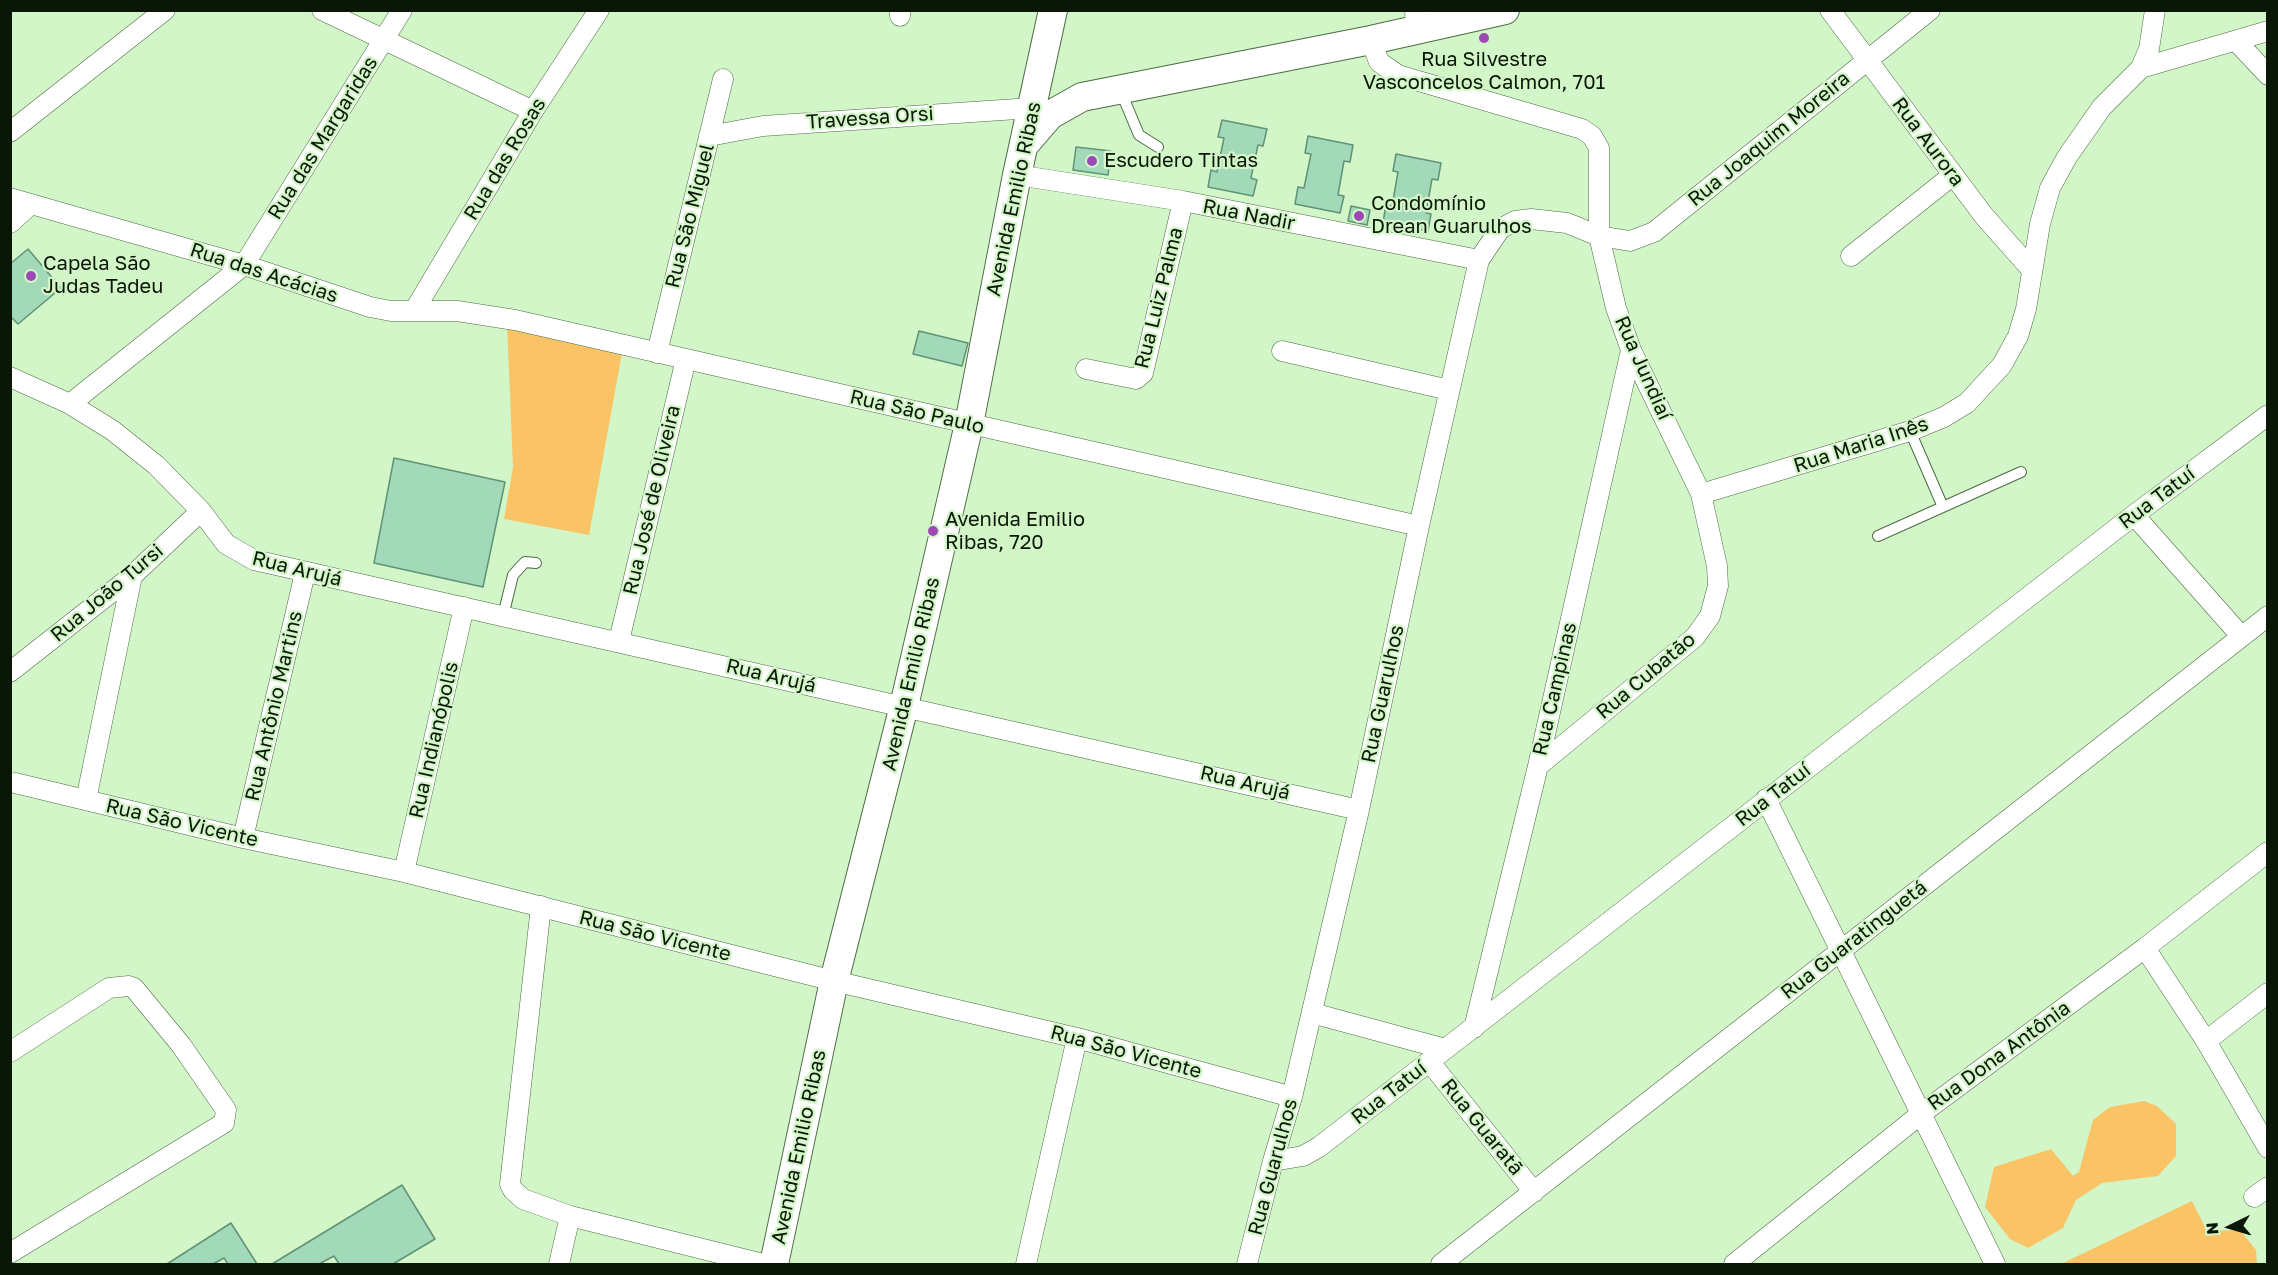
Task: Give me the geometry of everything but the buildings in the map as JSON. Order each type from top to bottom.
[{"type":"main road","name":"Avenida Emilio Ribas","points":[[774,1264],[834,981],[904,706],[969,424],[1017,175],[1053,10]]},
{"type":"main road","points":[[1024,146],[1050,115],[1082,97],[1371,40],[1418,20],[1506,10]]},
{"type":"main road","points":[[1046,44],[1055,76],[1062,86],[1082,97]]},
{"type":"street","points":[[10,132],[165,10]]},
{"type":"street","points":[[322,10],[533,111]]},
{"type":"street","name":"Rua das Margaridas","points":[[70,404],[244,265],[402,10]]},
{"type":"street","name":"Rua das Rosas","points":[[414,311],[533,111],[599,10]]},
{"type":"street","name":"Rua Aurora","points":[[1830,10],[1953,176],[2031,269]]},
{"type":"street","name":"Rua Joaquim Moreira","points":[[1599,236],[1629,242],[1654,232],[1866,59],[1930,10]]},
{"type":"street","points":[[2141,68],[2149,49],[2155,10]]},
{"type":"street","name":"Rua Maria Inês","points":[[1701,494],[1910,432],[1944,417],[1967,403],[2002,365],[2018,336],[2026,309],[2031,269],[2049,188],[2067,157],[2102,107],[2141,68],[2237,42],[2268,31]]},
{"type":"street","name":"Rua Jundiaí","points":[[1371,40],[1379,62],[1398,75],[1582,129],[1592,136],[1599,148],[1599,236],[1616,308],[1631,350],[1701,494]]},
{"type":"street","points":[[2237,42],[2268,75]]},
{"type":"street","name":"Rua São Miguel","points":[[657,353],[723,79]]},
{"type":"street","name":"Travessa Orsi","points":[[709,136],[763,126],[1032,108]]},
{"type":"street","name":"Rua Nadir","points":[[1017,175],[1183,201],[1479,260]]},
{"type":"street","points":[[1851,256],[1953,176]]},
{"type":"street","name":"Rua das Acácias","points":[[10,198],[244,265],[370,307],[391,311],[414,311]]},
{"type":"street","name":"Rua Luiz Palma","points":[[1086,369],[1136,379],[1143,373],[1183,201]]},
{"type":"street","points":[[10,223],[31,204]]},
{"type":"street","name":"Rua Guarulhos","points":[[1247,1264],[1272,1161],[1292,1097],[1359,810],[1419,526],[1479,260],[1500,229],[1515,221],[1550,219],[1599,236]]},
{"type":"street","name":"Rua São Paulo","points":[[414,311],[458,311],[515,320],[1419,526]]},
{"type":"street","name":"Rua Campinas","points":[[1474,1028],[1538,766],[1631,350]]},
{"type":"street","points":[[1282,351],[1449,390]]},
{"type":"street","name":"Rua José de Oliveira","points":[[619,641],[686,359]]},
{"type":"street","name":"Rua Arujá","points":[[10,377],[70,404],[112,430],[156,465],[201,511],[226,544],[239,554],[254,560],[1359,810]]},
{"type":"street","name":"Rua Tatuí","points":[[1272,1161],[1303,1155],[1320,1147],[2134,515],[2268,415]]},
{"type":"street","name":"Rua Cubatão","points":[[1538,766],[1695,637],[1710,616],[1718,586],[1717,566],[1701,494]]},
{"type":"street","name":"Rua João Tursi","points":[[10,672],[132,576],[201,511]]},
{"type":"street","points":[[2134,515],[2241,636]]},
{"type":"street","name":"Rua Antônio Martins","points":[[243,838],[305,573]]},
{"type":"street","points":[[86,800],[132,576]]},
{"type":"street","name":"Rua Indianópolis","points":[[404,872],[464,607]]},
{"type":"street","name":"Rua Guaratinguetá","points":[[1441,1264],[2268,616]]},
{"type":"street","name":"Rua São Vicente","points":[[15,783],[243,838],[404,872],[834,981],[1077,1038],[1292,1097]]},
{"type":"street","points":[[1766,800],[1842,949],[1995,1264]]},
{"type":"street","name":"Rua Dona Antônia","points":[[1734,1264],[1922,1113],[2145,948],[2268,852]]},
{"type":"street","points":[[541,906],[510,1184],[517,1196],[570,1216],[763,1264]]},
{"type":"street","points":[[2145,948],[2206,1041],[2268,1149]]},
{"type":"street","points":[[10,1052],[109,988],[129,986],[134,988],[181,1045],[226,1110],[224,1123],[10,1253]]},
{"type":"street","points":[[2206,1041],[2268,993]]},
{"type":"street","points":[[1312,1013],[1445,1049]]},
{"type":"street","points":[[1026,1264],[1077,1038]]},
{"type":"street","name":"Rua Guaratã","points":[[1429,1061],[1534,1192]]},
{"type":"street","points":[[559,1264],[570,1216]]},
{"type":"lane","points":[[1119,89],[1139,135],[1158,147]]},
{"type":"lane","points":[[1910,432],[1943,507]]},
{"type":"lane","points":[[1878,536],[2021,471]]},
{"type":"lane","points":[[503,616],[513,574],[525,562],[536,563]]},
{"type":"shaded area","points":[[507,324],[622,353],[589,535],[504,519],[513,467]]},
{"type":"shaded area","points":[[2144,1101],[2157,1106],[2176,1124],[2176,1156],[2158,1176],[2102,1183],[2076,1200],[2063,1228],[2028,1248],[2010,1239],[1985,1207],[1994,1167],[2051,1149],[2073,1176],[2079,1172],[2093,1120],[2110,1107]]},
{"type":"shaded area","points":[[2192,1201],[2207,1231],[2240,1230],[2256,1250],[2257,1264],[2061,1264]]},
{"type":"place","name":"Rua Silvestre Vasconcelos Calmon, 701","points":[[1484,38]]},
{"type":"place","name":"Escudero Tintas","points":[[1092,161]]},
{"type":"place","name":"Condomínio Drean Guarulhos","points":[[1359,216]]},
{"type":"place","name":"Capela São Judas Tadeu","points":[[31,276]]},
{"type":"place","name":"Avenida Emilio Ribas, 720","points":[[933,531]]}]
